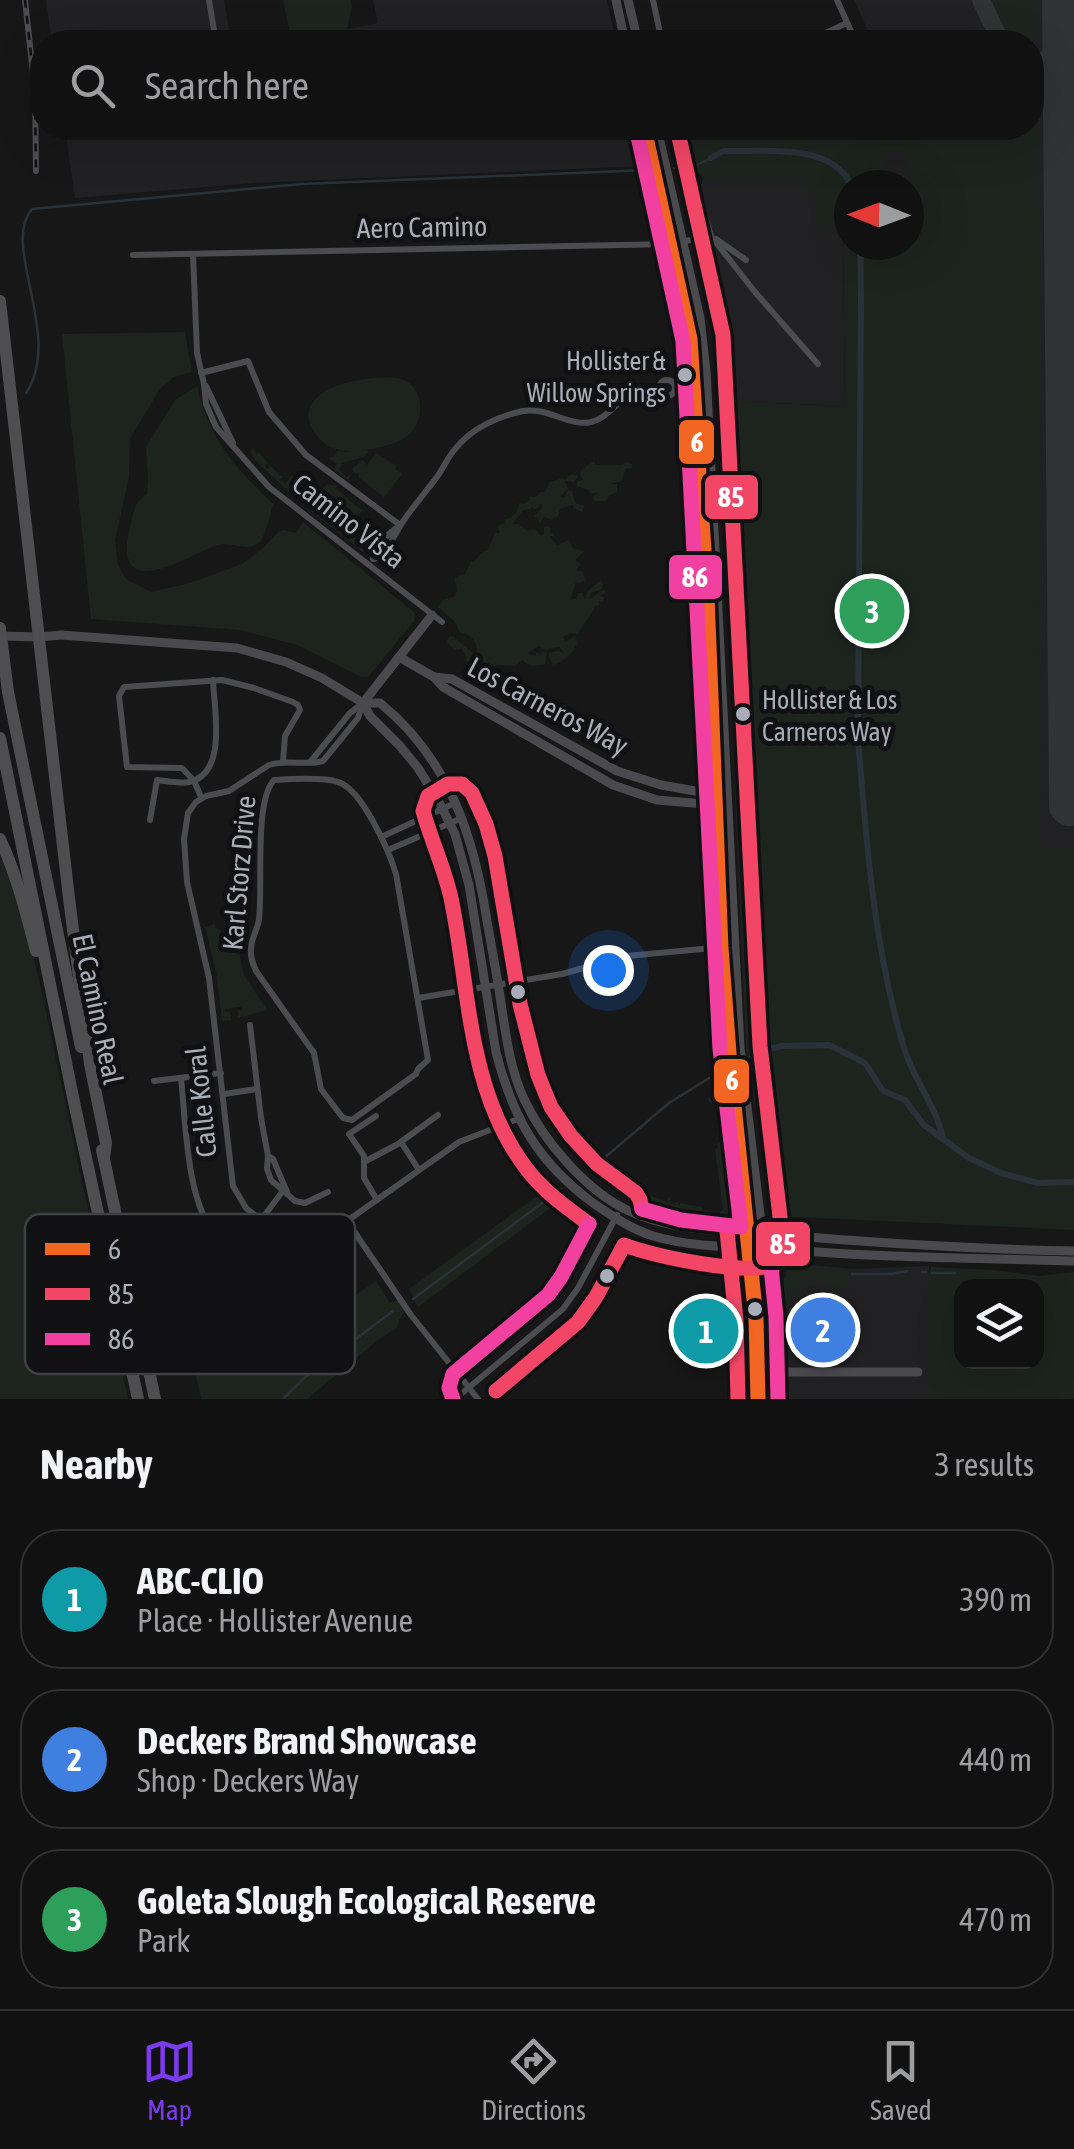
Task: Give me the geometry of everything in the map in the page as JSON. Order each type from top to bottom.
[{"type":"highway","points":[[0,302],[90,1064],[106,1143],[104,1158]]},
{"type":"highway","name":"El Camino Real","points":[[0,628],[12,710],[116,1214]]},
{"type":"highway","name":"El Camino Real","points":[[0,738],[98,1214]]},
{"type":"highway","points":[[0,839],[22,897],[74,1102]]},
{"type":"highway","name":"El Camino Real","points":[[132,1374],[137,1399]]},
{"type":"highway","name":"El Camino Real","points":[[150,1374],[155,1399]]},
{"type":"main road","points":[[616,0],[622,30]]},
{"type":"main road","points":[[628,0],[635,30]]},
{"type":"main road","points":[[647,140],[687,320],[693,372],[722,948],[756,1319],[758,1399]]},
{"type":"main road","points":[[660,140],[700,318],[706,371],[740,1048],[764,1248],[770,1399]]},
{"type":"main road","points":[[363,704],[432,615]]},
{"type":"main road","points":[[0,636],[61,635],[258,653],[322,678],[363,704],[418,768],[450,823],[469,885],[496,1052],[518,1119],[564,1180],[616,1218],[654,1236],[694,1244],[842,1254],[1074,1261]]},
{"type":"main road","name":"Los Carneros Way","points":[[399,657],[597,777],[635,794],[680,804],[714,806],[728,800]]},
{"type":"main road","name":"Los Carneros Way","points":[[434,677],[452,679],[617,771],[660,785],[715,793],[728,800]]},
{"type":"main road","points":[[363,704],[380,703],[405,724],[436,765],[462,818],[475,853],[510,1057],[522,1095],[558,1154],[622,1208],[656,1222],[709,1231],[926,1247],[1074,1251]]},
{"type":"main road","points":[[530,735],[536,724]]},
{"type":"main road","points":[[770,1372],[918,1372]]},
{"type":"street","points":[[209,0],[214,30]]},
{"type":"street","points":[[653,0],[659,30]]},
{"type":"street","points":[[837,0],[851,30]]},
{"type":"street","points":[[834,30],[848,24]]},
{"type":"street","points":[[683,140],[711,236],[818,364]]},
{"type":"street","points":[[711,236],[746,260]]},
{"type":"street","name":"Aero Camino","points":[[133,256],[670,244],[711,236]]},
{"type":"street","name":"Camino Vista","points":[[193,254],[194,327],[206,404],[214,424],[269,487],[371,562],[442,622]]},
{"type":"street","points":[[201,373],[248,361],[269,412],[306,455],[400,525]]},
{"type":"street","points":[[371,562],[382,539],[400,525],[467,436],[487,424],[534,410],[589,422],[604,416],[629,396],[660,388]]},
{"type":"street","points":[[150,820],[153,780],[194,781],[210,767],[215,754],[213,680]]},
{"type":"street","points":[[283,762],[284,736],[300,707],[285,698],[225,680],[121,689],[127,767],[177,767],[188,773],[202,797],[229,792],[263,768],[283,762],[323,760],[358,718],[363,704]]},
{"type":"street","name":"Karl Storz Drive","points":[[340,782],[355,796],[388,850],[396,874],[428,1060],[416,1074],[348,1120],[322,1089],[314,1054],[251,959],[251,943],[260,916],[262,838],[270,783],[340,782]]},
{"type":"street","name":"Calle Koral","points":[[202,797],[188,813],[184,856],[189,896],[206,962],[231,1178],[238,1196],[254,1214]]},
{"type":"street","points":[[381,836],[455,803]]},
{"type":"street","points":[[388,850],[462,818]]},
{"type":"street","points":[[418,998],[562,974],[627,956],[734,946]]},
{"type":"street","points":[[250,1025],[268,1156],[273,1159],[285,1192],[295,1201],[302,1204],[328,1192]]},
{"type":"street","points":[[154,1081],[221,1073]]},
{"type":"street","points":[[181,1078],[196,1197],[203,1214]]},
{"type":"street","points":[[224,1094],[257,1089]]},
{"type":"street","points":[[364,1162],[401,1142],[438,1114]]},
{"type":"street","points":[[376,1116],[350,1134],[362,1151],[364,1178],[377,1200]]},
{"type":"street","points":[[355,1215],[459,1142],[518,1119]]},
{"type":"street","points":[[401,1142],[419,1170]]},
{"type":"street","points":[[266,1214],[285,1192]]},
{"type":"street","points":[[455,1399],[563,1309],[622,1208]]},
{"type":"street","points":[[355,1232],[410,1316],[478,1399]]},
{"type":"shaded area","points":[[46,0],[224,0],[229,30],[50,30]]},
{"type":"shaded area","points":[[283,0],[351,0],[347,30],[289,30]]},
{"type":"shaded area","points":[[373,0],[607,0],[613,30],[344,30],[378,23]]},
{"type":"shaded area","points":[[854,0],[1074,0],[1074,854],[1016,855],[921,260],[924,260],[924,170],[834,170],[834,260],[843,260],[845,406],[718,401],[710,320],[688,207],[704,179],[698,172],[690,140],[1044,140],[1044,30],[868,30]]},
{"type":"shaded area","points":[[988,0],[1034,0],[1035,30],[1001,27]]},
{"type":"shaded area","points":[[67,140],[638,140],[644,166],[254,183],[75,198]]},
{"type":"shaded area","points":[[690,140],[1036,140],[1041,848],[1074,848],[1074,1230],[774,1214],[746,1048],[718,401],[845,406],[843,260],[924,260],[924,170],[906,170],[904,152],[899,150],[883,152],[887,170],[834,170],[834,229],[819,226],[816,195],[807,194],[807,182],[704,179],[698,172]]},
{"type":"shaded area","points":[[185,332],[192,372],[174,377],[160,389],[130,439],[129,477],[115,540],[118,565],[126,579],[151,592],[190,583],[242,564],[278,532],[296,533],[303,522],[415,613],[414,621],[368,677],[297,645],[240,630],[91,619],[62,334]]},
{"type":"shaded area","points":[[374,378],[399,378],[413,387],[420,403],[418,420],[401,440],[364,450],[369,451],[364,457],[342,463],[339,469],[346,477],[352,474],[348,480],[328,458],[337,451],[355,452],[333,448],[321,440],[309,421],[310,408],[334,387]]},
{"type":"shaded area","points":[[197,386],[209,422],[225,451],[273,504],[266,528],[256,545],[222,544],[165,568],[137,569],[129,561],[127,543],[136,505],[147,494],[146,447],[175,400]]},
{"type":"shaded area","points":[[253,448],[268,463],[267,469],[271,466],[283,476],[279,480],[286,483],[292,475],[290,482],[294,488],[311,498],[328,484],[338,486],[335,489],[363,510],[351,521],[349,530],[360,534],[360,543],[368,547],[363,552],[304,506],[256,461],[250,452]]},
{"type":"shaded area","points":[[376,453],[397,466],[395,469],[402,474],[384,497],[352,469],[362,460],[367,465]]},
{"type":"shaded area","points":[[594,461],[596,465],[632,464],[632,468],[625,469],[622,481],[611,484],[617,484],[617,492],[605,501],[595,501],[592,497],[598,493],[577,486],[577,481],[583,480],[581,470]]},
{"type":"shaded area","points":[[573,474],[578,478],[565,481],[568,489],[560,496],[564,498],[568,490],[572,491],[575,503],[584,506],[583,512],[573,505],[560,509],[551,520],[544,516],[540,525],[534,517],[542,508],[539,504],[538,508],[523,510],[513,524],[527,531],[534,529],[541,535],[544,526],[550,527],[554,535],[550,537],[557,545],[569,540],[573,548],[585,551],[575,560],[581,564],[576,570],[583,572],[585,580],[576,582],[570,600],[582,593],[585,600],[587,592],[601,580],[602,589],[591,593],[589,600],[604,589],[606,592],[600,596],[604,597],[603,602],[595,606],[578,634],[563,637],[565,641],[575,637],[577,643],[571,654],[557,664],[553,665],[549,653],[564,653],[559,647],[546,650],[538,646],[528,653],[547,653],[545,664],[536,666],[522,660],[515,666],[473,665],[465,660],[462,649],[454,650],[447,642],[449,636],[454,637],[474,654],[475,642],[460,632],[438,607],[443,600],[455,596],[455,578],[465,575],[471,561],[488,550],[495,533],[500,533],[498,526],[511,518],[519,503],[545,492],[550,482],[565,480]]},
{"type":"shaded area","points":[[0,846],[20,900],[89,1214],[25,1214],[25,1374],[123,1374],[128,1399],[0,1399]]},
{"type":"shaded area","points":[[215,924],[236,937],[244,975],[267,1010],[238,1018],[241,1007],[225,1009],[231,1020],[222,1021],[205,927]]},
{"type":"shaded area","points":[[722,1089],[736,1215],[730,1210],[724,1217],[728,1223],[724,1224],[678,1215],[677,1218],[631,1200],[636,1190],[667,1202],[669,1197],[671,1204],[678,1202],[679,1207],[680,1203],[719,1214],[723,1209],[715,1149],[721,1142],[716,1106],[708,1099]]},
{"type":"shaded area","points":[[554,1184],[568,1195],[418,1307],[409,1289]]},
{"type":"shaded area","points":[[791,1263],[852,1269],[929,1266],[927,1399],[786,1399],[786,1273]]},
{"type":"shaded area","points":[[794,1265],[847,1270],[845,1289],[832,1291],[835,1287],[813,1281],[796,1289],[792,1297],[790,1306],[800,1327],[796,1330],[797,1346],[802,1347],[801,1362],[778,1351],[780,1280],[790,1274]]},
{"type":"shaded area","points":[[931,1267],[1040,1276],[1074,1272],[1074,1399],[927,1399],[927,1280]]},
{"type":"shaded area","points":[[376,1281],[390,1303],[398,1300],[405,1312],[398,1327],[355,1359],[355,1295]]},
{"type":"shaded area","points":[[195,1374],[337,1374],[307,1399],[201,1399]]},
{"type":"waterway","points":[[711,158],[723,151],[794,152],[840,170]]},
{"type":"waterway","points":[[697,165],[711,158]]},
{"type":"waterway","points":[[674,168],[685,167]]},
{"type":"waterway","points":[[26,393],[36,370],[38,345],[23,245],[24,225],[32,209],[302,184],[648,170]]},
{"type":"waterway","points":[[860,260],[858,737],[864,815],[878,933],[894,1010],[908,1059],[943,1139]]},
{"type":"waterway","points":[[760,1051],[782,1046],[829,1045],[865,1063],[883,1091],[905,1100],[924,1125],[969,1158],[1001,1173],[1038,1183],[1074,1182]]},
{"type":"waterway","points":[[750,1057],[760,1051]]},
{"type":"waterway","points":[[590,1170],[669,1103],[719,1072]]},
{"type":"waterway","points":[[413,1299],[561,1189]]},
{"type":"waterway","points":[[852,1274],[907,1271]]},
{"type":"waterway","points":[[932,1273],[955,1273]]},
{"type":"waterway","points":[[355,1340],[393,1311]]},
{"type":"waterway","points":[[283,1399],[309,1374]]},
{"type":"taxiway","points":[[981,0],[995,30]]},
{"type":"taxiway","points":[[1044,60],[1064,37]]},
{"type":"taxiway","points":[[1044,66],[1074,73]]},
{"type":"taxiway","points":[[1064,136],[1074,112]]},
{"type":"taxiway","points":[[1068,521],[1074,527]]},
{"type":"taxiway","points":[[1068,593],[1074,587]]},
{"type":"taxiway","points":[[1069,725],[1074,729]]},
{"type":"runway","points":[[1063,0],[1070,805]]},
{"type":"railway","points":[[25,0],[30,46]]},
{"type":"railway","points":[[36,140],[36,171]]},
{"type":"transit line","name":"86","points":[[639,140],[683,341],[720,1049],[741,1227],[681,1220],[642,1209]]},
{"type":"transit line","name":"6","points":[[647,140],[690,339],[707,596],[721,948],[756,1319],[758,1399]]},
{"type":"transit line","name":"85","points":[[496,1391],[578,1322],[624,1245],[678,1259],[744,1268],[776,1264],[784,1251],[760,1046],[723,335],[680,140]]},
{"type":"transit line","name":"85","points":[[589,1224],[548,1192],[526,1168],[507,1138],[481,1073],[451,898],[423,811],[428,796],[448,784],[462,784],[472,793],[486,824],[520,1004],[538,1075],[551,1107],[597,1164],[636,1193],[642,1209]]},
{"type":"transit line","name":"86","points":[[453,1399],[449,1388],[453,1374],[548,1295],[589,1224]]},
{"type":"transit line","name":"86","points":[[767,1227],[776,1317],[778,1399]]},
{"type":"transit line","name":"85","points":[[727,1231],[736,1320],[738,1399]]},
{"type":"place","name":"Hollister & Willow Springs","points":[[685,375]]},
{"type":"place","name":"Goleta Slough Ecological Reserve","points":[[872,611]]},
{"type":"place","name":"Hollister & Los Carneros Way","points":[[743,714]]},
{"type":"place","name":"Deckers Brand Showcase","points":[[823,1330]]},
{"type":"place","name":"ABC-CLIO","points":[[706,1331]]}]
